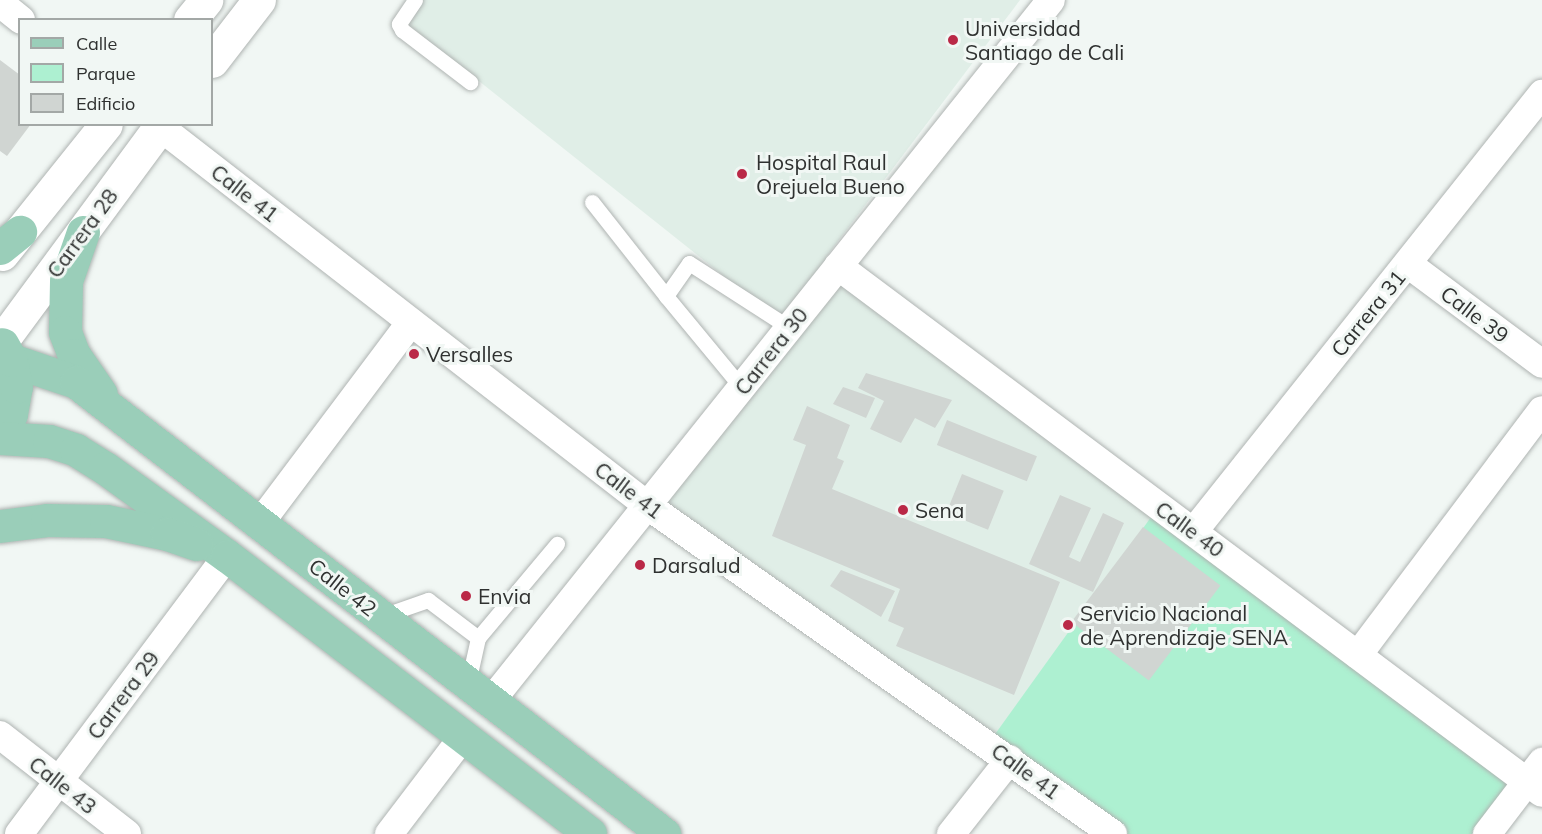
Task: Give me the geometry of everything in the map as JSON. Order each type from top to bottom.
[{"type":"main road","points":[[192,18],[206,0]]},
{"type":"main road","points":[[213,60],[259,0]]},
{"type":"main road","points":[[7,246],[104,126]]},
{"type":"main road","name":"Carrera 28","points":[[4,348],[83,232],[161,126]]},
{"type":"main road","points":[[83,232],[66,281],[65,332],[88,378],[122,417]]},
{"type":"main road","points":[[0,431],[11,414],[16,387],[4,348]]},
{"type":"main road","name":"Calle 42","points":[[4,348],[76,382],[664,834]]},
{"type":"main road","points":[[0,438],[40,440],[76,450],[227,556],[590,834]]},
{"type":"main road","points":[[0,526],[47,520],[106,521],[166,534],[227,556]]},
{"type":"street","name":"Carrera 30","points":[[480,692],[648,506],[1052,0]]},
{"type":"street","points":[[0,3],[19,18]]},
{"type":"street","name":"Carrera 31","points":[[1194,531],[1542,94]]},
{"type":"street","name":"Calle 41","points":[[161,126],[648,506],[1010,759],[1113,834]]},
{"type":"street","name":"Calle 39","points":[[1408,264],[1542,364]]},
{"type":"street","name":"Calle 40","points":[[838,266],[1358,655],[1537,779]]},
{"type":"street","points":[[260,523],[411,322]]},
{"type":"street","points":[[1358,655],[1542,410]]},
{"type":"street","name":"Carrera 29","points":[[19,834],[227,556]]},
{"type":"street","name":"Calle 43","points":[[0,735],[127,834]]},
{"type":"street","points":[[389,834],[463,736]]},
{"type":"street","points":[[951,834],[1010,759]]},
{"type":"street","points":[[1487,834],[1537,779]]},
{"type":"lane","points":[[415,0],[399,24],[402,30],[470,82]]},
{"type":"lane","points":[[592,202],[742,388]]},
{"type":"lane","points":[[666,296],[689,262],[790,328]]},
{"type":"lane","points":[[480,692],[478,638],[557,544]]},
{"type":"lane","points":[[381,617],[428,600],[478,638]]},
{"type":"shaded area","name":"Servicio Nacional de Aprendizaje SENA","points":[[422,0],[1020,0],[826,257],[1527,782],[1113,834],[648,506],[789,328],[406,23]]},
{"type":"green space","points":[[1159,506],[1527,782],[1487,834],[1113,834],[988,744]]},
{"type":"building","points":[[0,60],[18,74],[18,126],[30,126],[7,156],[0,151]]},
{"type":"building","points":[[866,373],[952,400],[935,428],[915,418],[901,443],[870,429],[884,401],[858,388]]},
{"type":"building","points":[[843,387],[875,398],[866,418],[833,404]]},
{"type":"building","points":[[807,406],[850,425],[837,458],[844,461],[832,489],[1060,582],[1014,695],[896,646],[904,628],[888,621],[900,589],[772,536],[806,445],[793,440]]},
{"type":"building","points":[[947,420],[1037,456],[1027,481],[937,445]]},
{"type":"building","points":[[962,474],[1004,491],[988,530],[946,513]]},
{"type":"building","points":[[1060,495],[1091,508],[1069,557],[1080,562],[1103,513],[1124,523],[1093,592],[1029,564]]},
{"type":"building","points":[[1143,527],[1220,585],[1149,680],[1071,622]]},
{"type":"building","points":[[841,570],[895,591],[881,617],[830,586]]},
{"type":"place","name":"Universidad Santiago de Cali","points":[[953,40]]},
{"type":"place","name":"Hospital Raul Orejuela Bueno","points":[[742,174]]},
{"type":"place","name":"Versalles","points":[[414,354]]},
{"type":"place","name":"Sena","points":[[903,510]]},
{"type":"place","name":"Darsalud","points":[[640,565]]},
{"type":"place","name":"Envia","points":[[466,596]]},
{"type":"place","name":"Servicio Nacional de Aprendizaje SENA","points":[[1068,625]]}]
